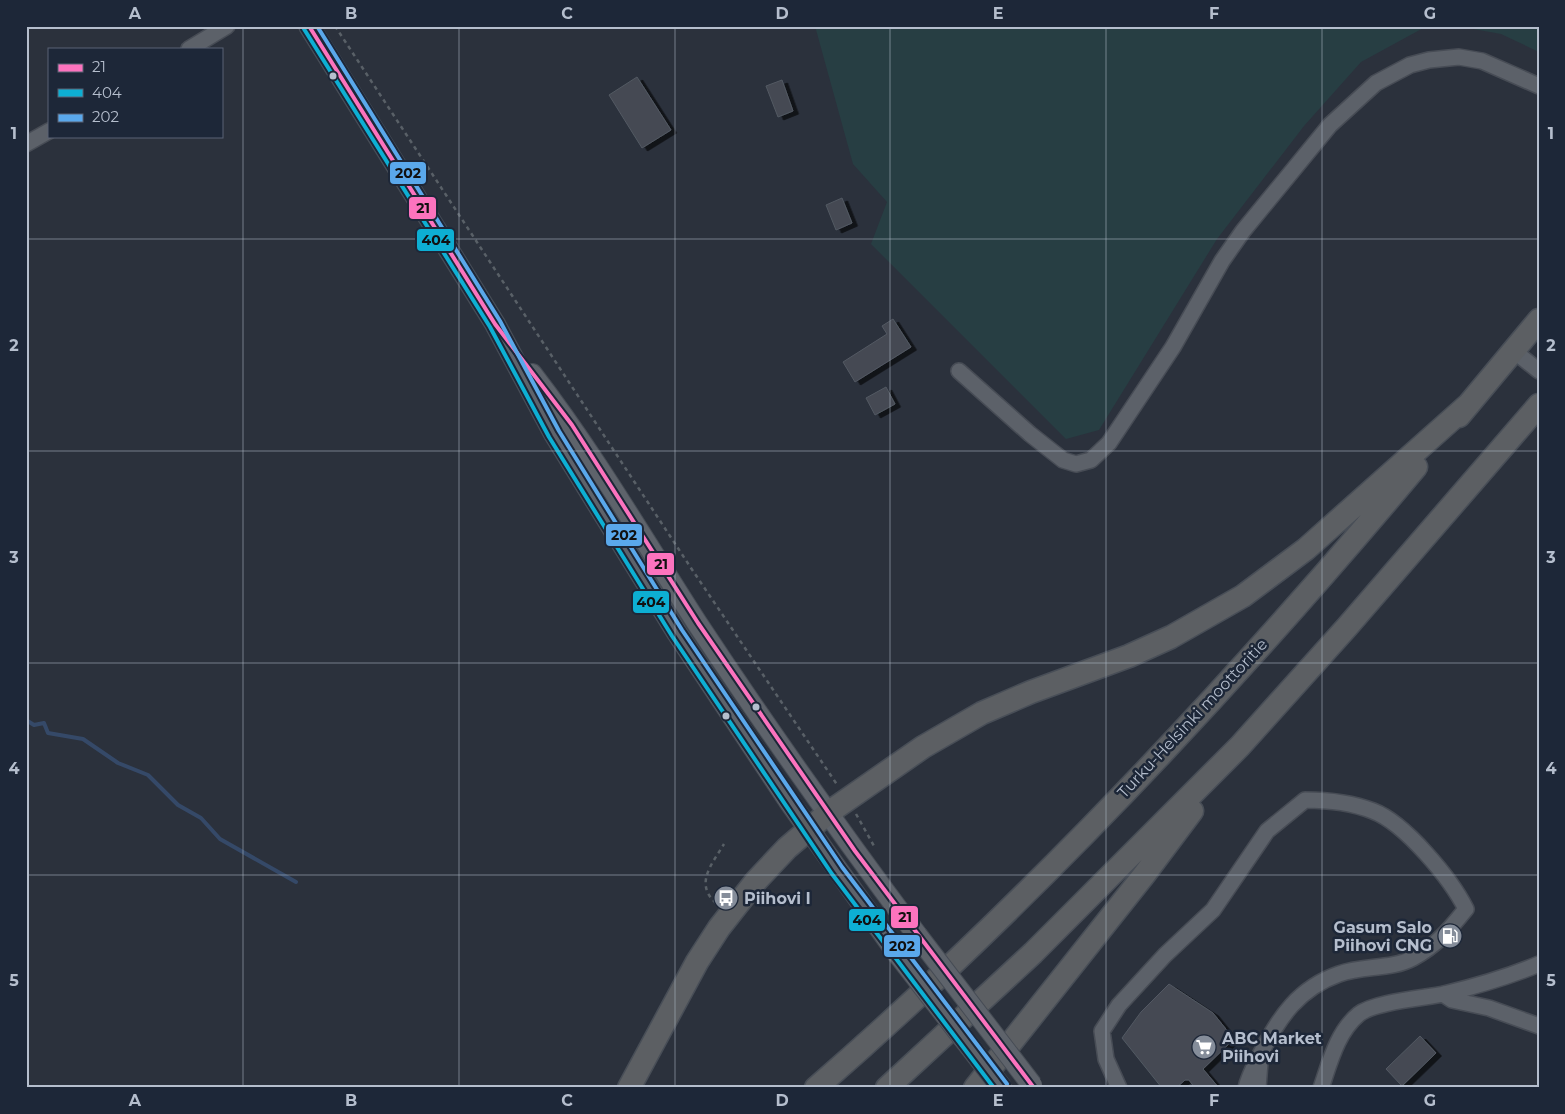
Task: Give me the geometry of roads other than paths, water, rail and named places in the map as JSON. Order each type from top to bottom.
[{"type":"highway","name":"Turku-Helsinki moottoritie","points":[[816,1088],[858,1052],[989,927],[1107,810],[1246,662],[1366,528],[1539,320]]},
{"type":"highway","points":[[630,1088],[697,962],[719,928],[756,881],[808,829],[923,747],[982,713],[1031,692],[1129,656],[1170,637],[1243,596],[1306,549],[1469,404]]},
{"type":"highway","points":[[887,1088],[1033,953],[1240,746],[1347,627],[1539,405]]},
{"type":"highway","points":[[975,1088],[1144,875],[1240,746]]},
{"type":"main road","points":[[309,26],[495,324],[554,434],[662,608],[808,829],[897,953],[1002,1088]]},
{"type":"main road","points":[[495,324],[572,426],[698,623],[828,813],[917,935],[1033,1087]]},
{"type":"street","points":[[191,48],[228,26]]},
{"type":"street","points":[[958,372],[1063,460],[1076,464],[1091,460],[1108,443],[1162,362],[1222,261],[1243,231],[1330,125],[1376,83],[1410,65],[1429,60],[1459,57],[1482,61],[1539,86]]},
{"type":"street","points":[[26,144],[48,132]]},
{"type":"street","points":[[1514,351],[1539,371]]},
{"type":"street","points":[[1119,1088],[1106,1059],[1102,1031],[1120,1005],[1165,955],[1214,910],[1267,831],[1305,800],[1338,800],[1375,812],[1414,840],[1458,892],[1466,909],[1439,942],[1412,959],[1380,967],[1340,973],[1290,1005],[1273,1029],[1249,1077],[1246,1088]]},
{"type":"street","points":[[1321,1088],[1340,1037],[1360,1013],[1387,1004],[1443,994],[1506,978],[1539,964]]},
{"type":"street","points":[[1443,994],[1452,1000],[1489,1008],[1539,1026]]},
{"type":"street","points":[[1258,1088],[1261,1053]]},
{"type":"waterway","points":[[26,720],[34,725],[44,723],[48,733],[83,739],[118,763],[148,775],[178,805],[201,818],[220,839],[296,882]]},
{"type":"place","name":"Piihovi I","points":[[726,898]]},
{"type":"place","name":"Gasum Salo Piihovi CNG","points":[[1450,936]]},
{"type":"place","name":"ABC Market Piihovi","points":[[1204,1047]]}]
